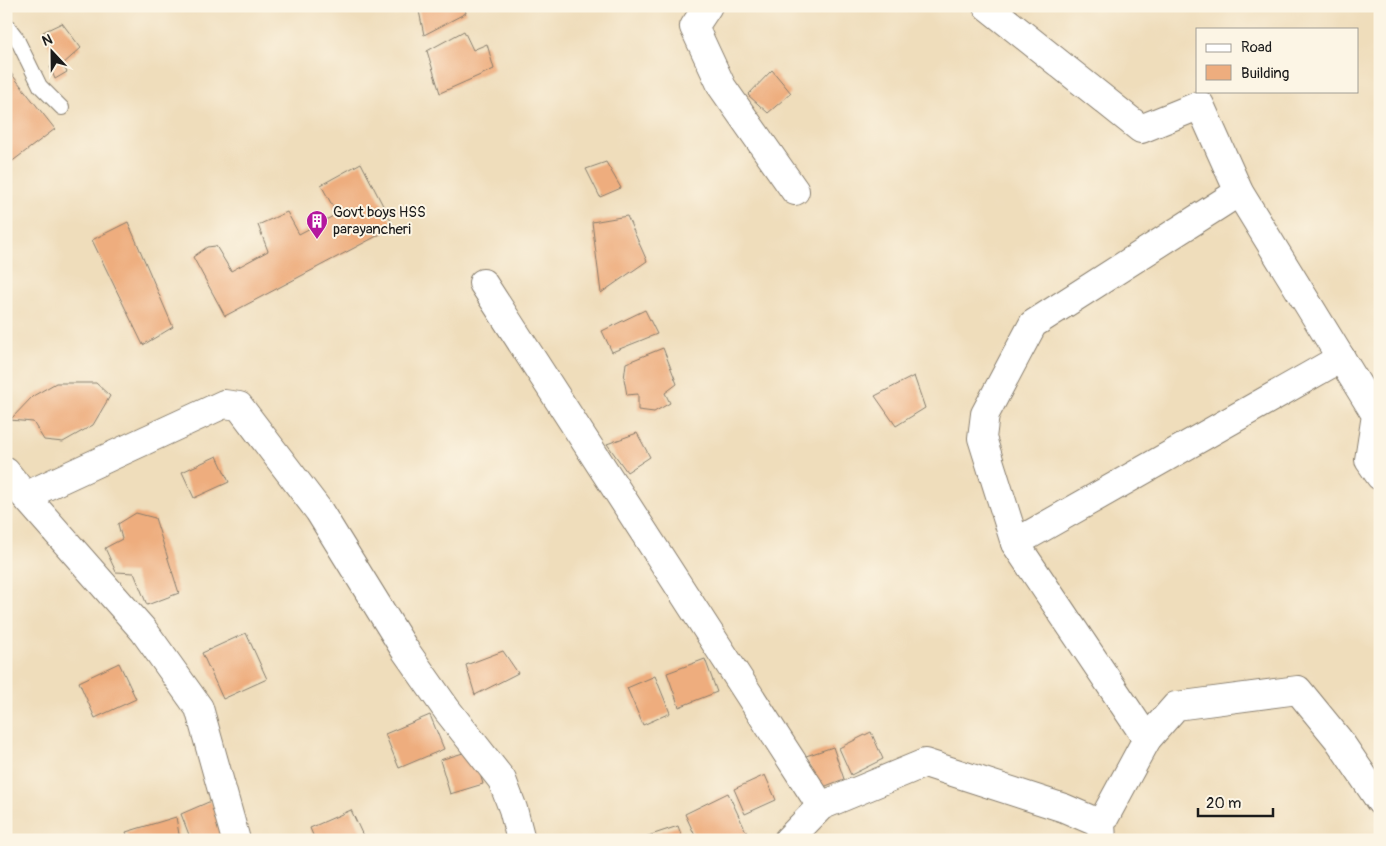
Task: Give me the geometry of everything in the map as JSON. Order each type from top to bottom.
[{"type":"street","points":[[708,6],[694,27],[722,88],[795,191]]},
{"type":"street","points":[[987,6],[1141,129],[1200,105],[1239,192],[1341,358],[1378,414],[1369,460],[1380,476]]},
{"type":"street","points":[[1147,739],[1015,543],[982,438],[985,414],[1033,324],[1239,192]]},
{"type":"street","points":[[483,283],[821,806]]},
{"type":"street","points":[[1015,543],[1341,358]]},
{"type":"street","points":[[25,496],[224,404],[239,406],[319,511],[405,650],[447,710],[502,780],[513,809],[521,840]]},
{"type":"street","points":[[6,472],[144,631],[199,708],[236,840]]},
{"type":"street","points":[[788,840],[821,806],[926,763],[1064,808],[1101,832],[1147,739],[1176,706],[1298,690],[1338,739],[1380,801]]},
{"type":"lane","points":[[6,24],[16,37],[40,86],[62,108]]},
{"type":"building","points":[[418,6],[464,6],[466,13],[424,35]]},
{"type":"building","points":[[62,23],[81,48],[62,65],[67,72],[55,79],[50,67],[56,62],[43,32]]},
{"type":"building","points":[[464,31],[473,50],[487,44],[494,69],[440,93],[427,51]]},
{"type":"building","points":[[6,67],[55,129],[6,166]]},
{"type":"building","points":[[772,70],[791,93],[768,113],[748,95]]},
{"type":"building","points":[[606,162],[621,188],[600,197],[586,169]]},
{"type":"building","name":"Govt boys HSS parayancheri","points":[[361,163],[394,227],[225,316],[193,257],[207,247],[216,246],[231,271],[268,251],[258,225],[287,212],[299,234],[337,214],[321,185]]},
{"type":"building","points":[[627,216],[647,261],[601,293],[592,222]]},
{"type":"building","points":[[128,222],[173,327],[143,345],[92,240]]},
{"type":"building","points":[[645,310],[657,334],[612,352],[602,331]]},
{"type":"building","points":[[663,348],[677,384],[665,393],[670,403],[654,412],[638,410],[638,394],[627,395],[624,379],[626,363]]},
{"type":"building","points":[[914,376],[925,408],[896,426],[875,396]]},
{"type":"building","points":[[56,383],[96,383],[110,396],[93,425],[63,442],[44,440],[33,422],[10,420],[33,396]]},
{"type":"building","points":[[637,433],[650,457],[627,472],[607,444]]},
{"type":"building","points":[[217,456],[229,482],[194,498],[182,472]]},
{"type":"building","points":[[136,513],[155,518],[179,593],[147,605],[134,573],[116,572],[105,548],[122,539],[118,524]]},
{"type":"building","points":[[246,633],[267,679],[223,699],[202,653]]},
{"type":"building","points":[[503,651],[518,673],[475,695],[466,665]]},
{"type":"building","points":[[705,659],[717,692],[679,707],[667,673]]},
{"type":"building","points":[[119,663],[136,699],[95,718],[79,682]]},
{"type":"building","points":[[655,676],[670,713],[643,725],[627,688]]},
{"type":"building","points":[[430,715],[444,749],[399,768],[385,734]]},
{"type":"building","points":[[871,732],[883,759],[851,775],[839,748]]},
{"type":"building","points":[[833,747],[844,779],[818,789],[806,756]]},
{"type":"building","points":[[473,750],[483,784],[450,794],[440,760]]},
{"type":"building","points":[[765,775],[776,800],[745,814],[734,789]]},
{"type":"building","points":[[728,793],[750,840],[697,840],[685,814]]},
{"type":"building","points":[[211,801],[227,840],[191,840],[181,814]]},
{"type":"building","points":[[351,810],[365,840],[315,840],[310,828]]},
{"type":"building","points":[[176,817],[180,840],[129,840],[126,832]]},
{"type":"building","points":[[678,826],[683,840],[639,840],[639,839]]},
{"type":"place","name":"Govt boys HSS parayancheri","points":[[317,240]]}]
